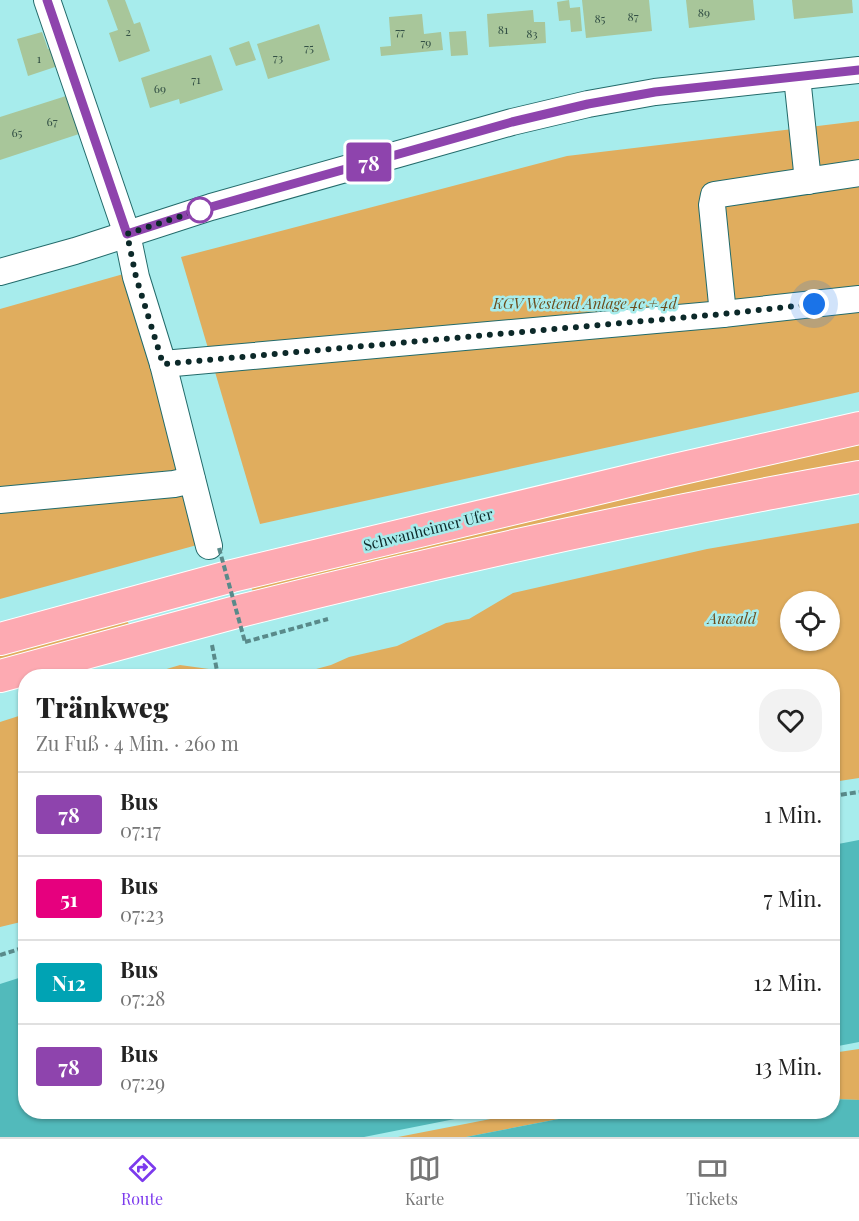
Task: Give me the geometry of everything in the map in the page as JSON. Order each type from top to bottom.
[{"type":"main road","name":"Schwanheimer Ufer","points":[[0,639],[244,573],[859,428]]},
{"type":"main road","points":[[26,669],[241,611],[421,568],[694,507],[859,477]]},
{"type":"main road","points":[[0,676],[18,671]]},
{"type":"street","points":[[47,0],[127,234],[136,277],[163,364],[192,480],[214,547]]},
{"type":"street","points":[[0,272],[75,251],[211,207],[555,111],[655,92],[859,70]]},
{"type":"street","points":[[796,76],[808,181]]},
{"type":"street","points":[[723,314],[712,205],[714,195],[859,173]]},
{"type":"street","points":[[163,364],[723,314],[859,299]]},
{"type":"street","points":[[0,500],[174,484],[192,480]]},
{"type":"path","points":[[214,547],[245,642],[333,618]]},
{"type":"path","points":[[840,795],[859,792]]},
{"type":"path","points":[[0,955],[18,949]]},
{"type":"green space","name":"KGV Westend Anlage 4c + 4d","points":[[859,121],[859,392],[260,524],[181,257],[567,156]]},
{"type":"green space","points":[[127,273],[208,542],[0,599],[0,309]]},
{"type":"green space","points":[[859,441],[859,463],[511,532],[370,563],[254,593],[250,586]]},
{"type":"green space","name":"Auwald","points":[[859,523],[859,778],[840,781],[840,669],[316,669],[349,657],[397,646],[446,623],[469,619],[513,593],[707,549]]},
{"type":"green space","points":[[127,621],[129,624],[0,662],[0,656]]},
{"type":"green space","points":[[180,665],[209,669],[167,669]]},
{"type":"green space","points":[[18,716],[18,923],[0,927],[0,722]]},
{"type":"green space","points":[[859,1049],[859,1100],[840,1099],[840,1052]]},
{"type":"green space","points":[[490,1119],[559,1119],[466,1137],[398,1137]]},
{"type":"water","points":[[859,840],[859,1042],[840,1046],[840,844]]},
{"type":"water","points":[[18,978],[18,1119],[455,1119],[364,1137],[0,1137],[0,984]]},
{"type":"water","points":[[840,1099],[859,1100],[859,1137],[466,1137],[559,1119],[840,1119]]},
{"type":"building","points":[[107,0],[125,0],[134,24],[140,22],[150,51],[119,62],[109,33],[118,30]]},
{"type":"building","points":[[569,0],[570,8],[580,7],[582,31],[571,32],[570,20],[559,21],[557,2]]},
{"type":"building","points":[[582,0],[649,0],[652,31],[586,38]]},
{"type":"building","points":[[686,0],[753,0],[755,20],[689,28]]},
{"type":"building","points":[[792,0],[852,0],[853,13],[794,19]]},
{"type":"building","points":[[533,10],[534,22],[545,22],[546,43],[489,47],[487,14]]},
{"type":"building","points":[[422,14],[424,34],[441,32],[443,50],[381,56],[380,47],[391,46],[389,17]]},
{"type":"building","points":[[319,24],[330,60],[268,79],[257,44]]},
{"type":"building","points":[[466,31],[468,55],[451,56],[449,32]]},
{"type":"building","points":[[42,32],[48,49],[53,48],[58,66],[28,76],[17,39]]},
{"type":"building","points":[[249,41],[256,60],[236,66],[229,48]]},
{"type":"building","points":[[211,55],[223,90],[180,104],[179,99],[150,108],[141,78]]},
{"type":"building","points":[[66,96],[79,134],[0,160],[0,117]]},
{"type":"bus line","name":"78","points":[[47,0],[127,234],[211,207],[512,122],[588,104],[655,92],[859,70]]},
{"type":"route","points":[[200,210],[127,234],[136,277],[163,364],[814,304]]}]
